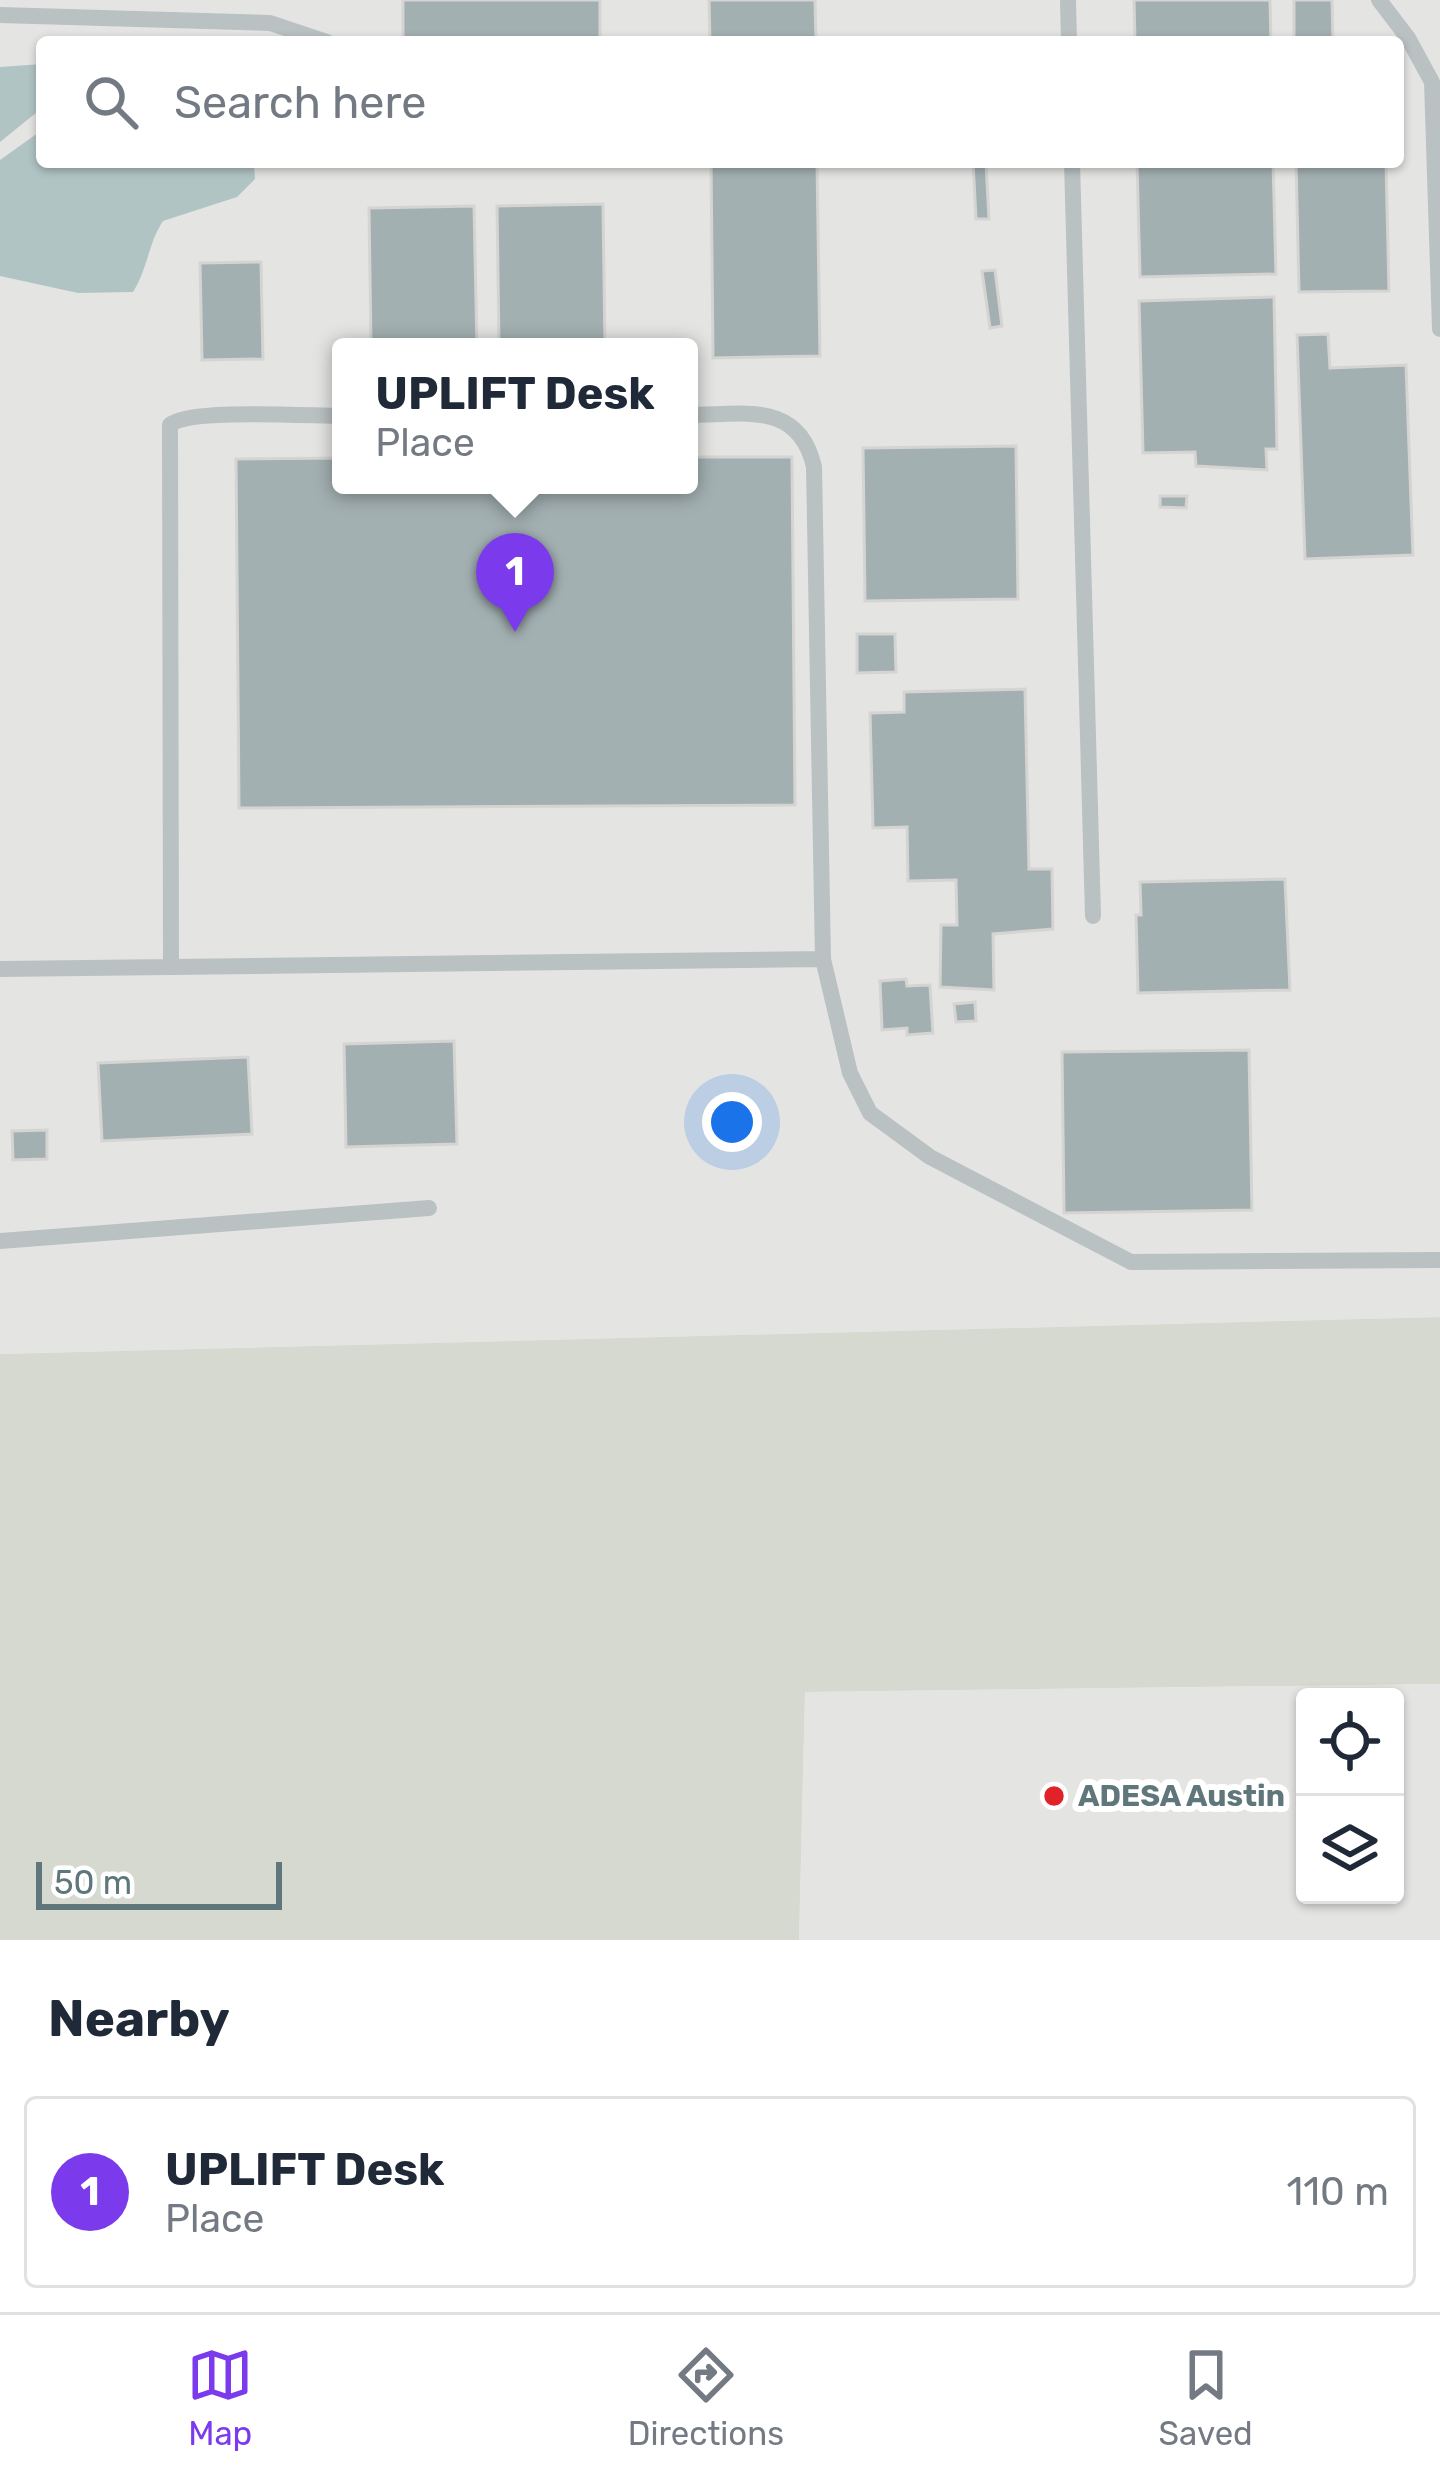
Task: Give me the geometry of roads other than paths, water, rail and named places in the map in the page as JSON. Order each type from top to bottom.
[{"type":"lane","points":[[1068,0],[1069,36]]},
{"type":"lane","points":[[1379,0],[1408,38],[1432,82],[1440,329]]},
{"type":"lane","points":[[0,15],[270,22],[310,36]]},
{"type":"lane","points":[[1072,168],[1094,916]]},
{"type":"lane","points":[[171,967],[170,425],[179,417],[202,415],[332,416]]},
{"type":"lane","points":[[698,415],[774,415],[802,435],[810,448],[823,959],[850,1073],[869,1113],[930,1156],[1131,1262],[1440,1260]]},
{"type":"lane","points":[[0,969],[823,959]]},
{"type":"lane","points":[[0,1241],[429,1208]]},
{"type":"place","name":"UPLIFT Desk","points":[[515,632]]},
{"type":"place","name":"ADESA Austin","points":[[1054,1796]]}]
